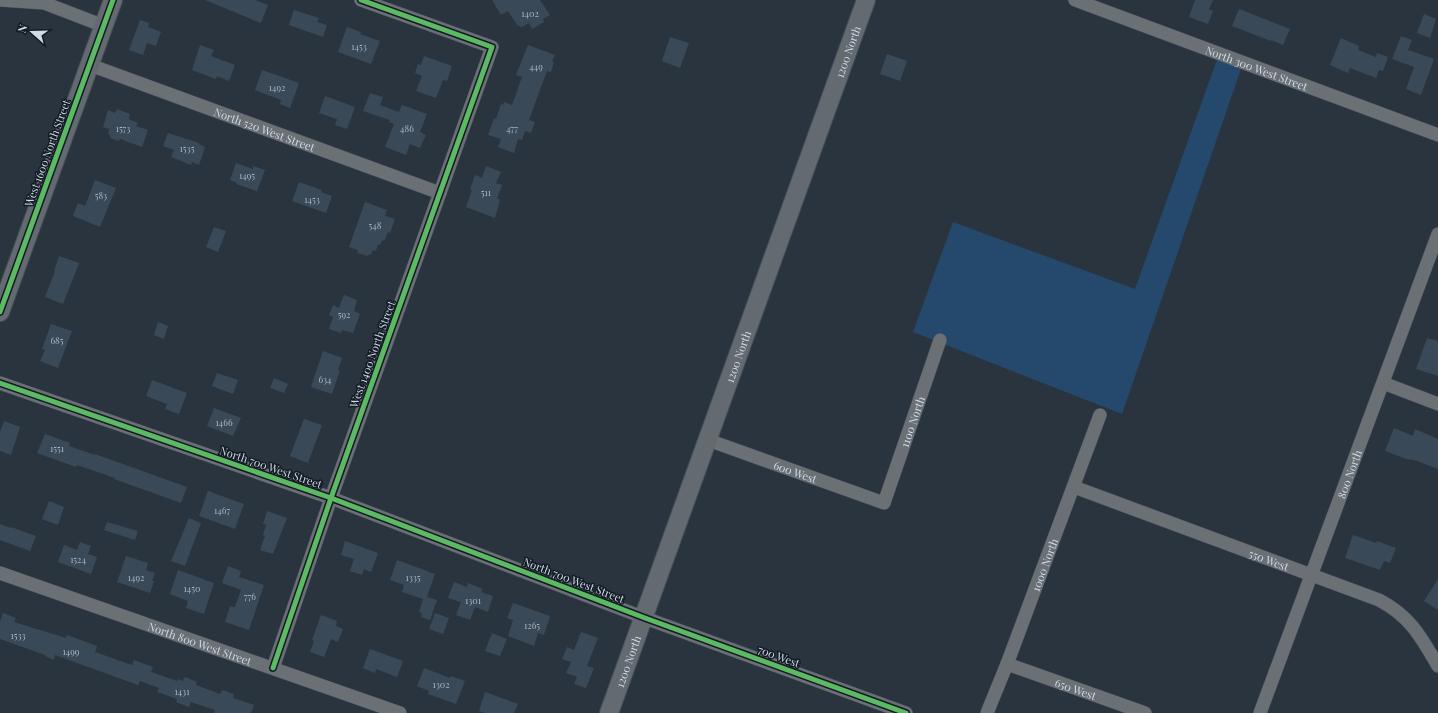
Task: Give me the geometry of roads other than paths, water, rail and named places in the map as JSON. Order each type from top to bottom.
[{"type":"street","points":[[0,0],[44,3],[104,26]]},
{"type":"street","name":"West 1600 North Street","points":[[0,312],[113,0]]},
{"type":"street","name":"West 1400 North Street","points":[[273,668],[331,498],[492,47],[361,0]]},
{"type":"street","name":"1200 North","points":[[609,713],[645,618],[866,0]]},
{"type":"street","name":"North 300 West Street","points":[[1075,0],[1438,135]]},
{"type":"street","name":"North 520 West Street","points":[[90,65],[440,193]]},
{"type":"street","name":"800 North","points":[[1260,713],[1438,234]]},
{"type":"street","name":"1100 North","points":[[884,503],[940,340]]},
{"type":"street","name":"North 700 West Street","points":[[0,383],[331,498],[645,618]]},
{"type":"street","points":[[1383,384],[1438,404]]},
{"type":"street","name":"1000 North","points":[[987,713],[1007,664],[1100,416]]},
{"type":"street","name":"600 West","points":[[708,440],[884,503]]},
{"type":"street","name":"550 West","points":[[1074,487],[1379,600],[1399,612],[1418,632],[1438,666]]},
{"type":"street","name":"North 800 West Street","points":[[0,573],[400,713]]},
{"type":"street","name":"700 West","points":[[645,618],[906,713]]},
{"type":"street","name":"650 West","points":[[1007,664],[1145,713]]}]
